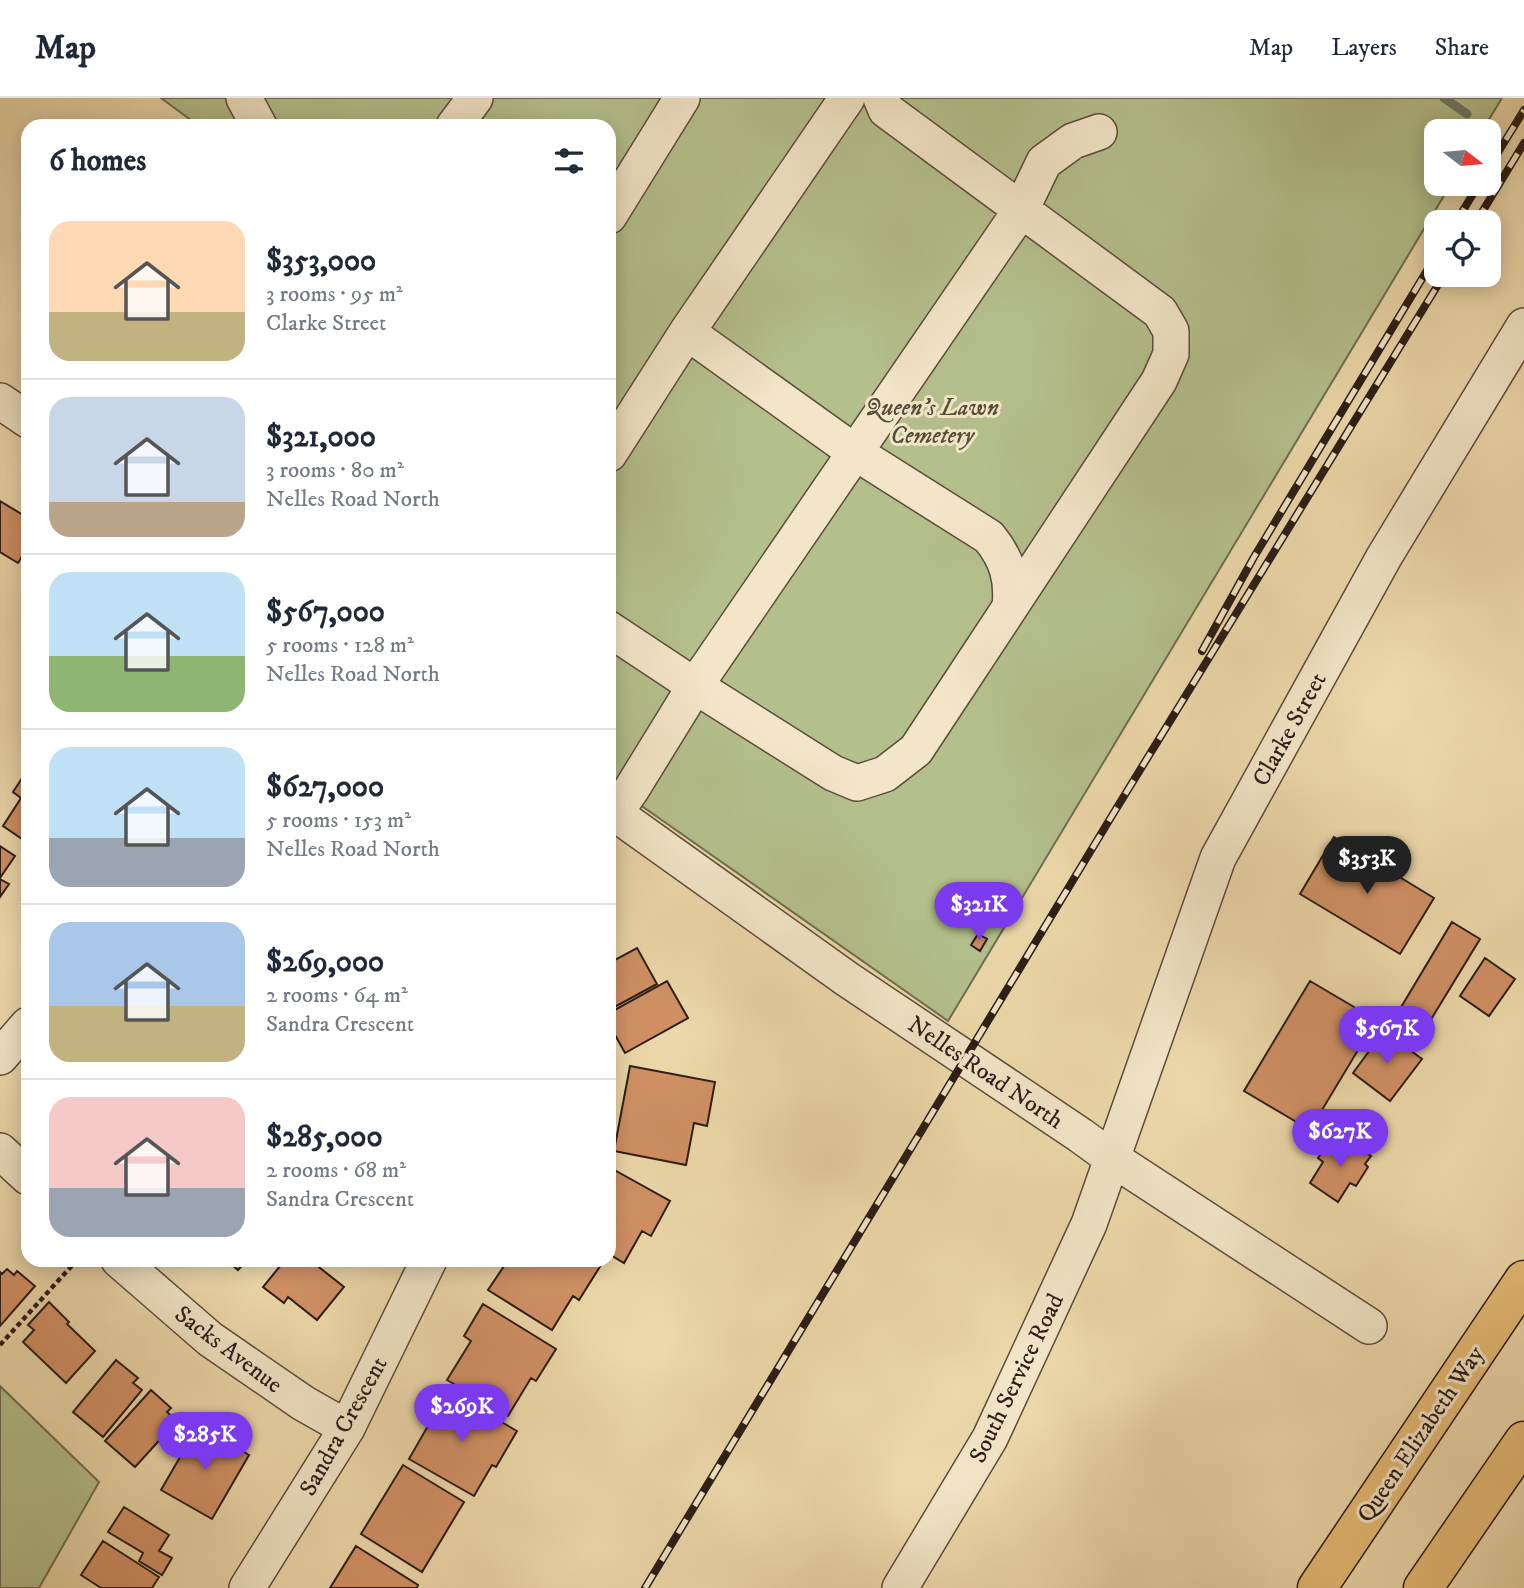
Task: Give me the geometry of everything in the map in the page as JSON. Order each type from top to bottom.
[{"type":"highway","name":"Queen Elizabeth Way","points":[[1317,1588],[1524,1280]]},
{"type":"highway","points":[[1423,1588],[1524,1441]]},
{"type":"street","points":[[244,98],[255,119]]},
{"type":"street","points":[[459,119],[475,98]]},
{"type":"street","points":[[616,205],[682,98]]},
{"type":"street","points":[[616,443],[687,332],[841,107],[883,104],[1160,312],[1171,331],[1171,354],[1159,381],[916,750],[885,774],[857,783],[833,774],[616,634]]},
{"type":"street","points":[[616,807],[631,790],[695,687],[1021,210],[1044,162],[1073,141],[1099,132]]},
{"type":"street","name":"Clarke Street","points":[[1113,1159],[1218,858],[1384,557],[1524,326]]},
{"type":"street","points":[[687,332],[856,453],[989,537],[1000,550],[1008,573],[1012,592],[1010,607]]},
{"type":"street","points":[[0,401],[21,415]]},
{"type":"street","points":[[989,537],[1013,542],[1048,538],[1060,531]]},
{"type":"street","name":"Nelles Road North","points":[[616,814],[847,979],[1113,1159],[1369,1326]]},
{"type":"street","points":[[0,1057],[21,1033]]},
{"type":"street","points":[[0,1151],[21,1170]]},
{"type":"street","name":"South Service Road","points":[[901,1588],[990,1438],[1089,1224],[1113,1159]]},
{"type":"street","name":"Sacks Avenue","points":[[127,1267],[211,1339],[303,1403],[347,1428]]},
{"type":"street","name":"Sandra Crescent","points":[[247,1588],[347,1428],[426,1267]]},
{"type":"path","points":[[0,1345],[70,1267]]},
{"type":"green space","name":"Queen's Lawn Cemetery","points":[[161,98],[1502,98],[1489,119],[1424,119],[1424,196],[1444,196],[1435,210],[1424,210],[1424,229],[948,1021],[616,788],[616,119],[190,119]]},
{"type":"green space","points":[[0,1386],[99,1482],[39,1588],[0,1588]]},
{"type":"building","points":[[0,501],[21,514],[21,558],[18,563],[0,552]]},
{"type":"building","points":[[21,780],[21,798],[13,792]]},
{"type":"building","points":[[21,798],[21,838],[3,826]]},
{"type":"building","points":[[1334,837],[1434,898],[1400,954],[1300,894]]},
{"type":"building","points":[[0,846],[15,856],[0,878]]},
{"type":"building","points":[[0,879],[9,884],[0,897]]},
{"type":"building","points":[[1452,922],[1480,939],[1427,1026],[1400,1009]]},
{"type":"building","points":[[978,934],[987,939],[980,951],[971,945]]},
{"type":"building","points":[[637,948],[657,984],[616,1006],[616,959]]},
{"type":"building","points":[[1485,958],[1515,979],[1489,1016],[1460,996]]},
{"type":"building","points":[[667,981],[688,1018],[625,1053],[616,1037],[616,1009]]},
{"type":"building","points":[[1310,981],[1376,1020],[1310,1130],[1244,1091]]},
{"type":"building","points":[[1384,1031],[1422,1059],[1390,1101],[1353,1073]]},
{"type":"building","points":[[630,1066],[715,1082],[707,1126],[694,1123],[686,1165],[616,1151]]},
{"type":"building","points":[[1332,1138],[1351,1150],[1355,1145],[1371,1156],[1365,1164],[1368,1167],[1356,1186],[1350,1183],[1338,1202],[1310,1183],[1323,1162],[1318,1158]]},
{"type":"building","points":[[616,1171],[670,1201],[651,1236],[642,1231],[624,1263],[616,1258]]},
{"type":"building","points":[[279,1267],[319,1267],[344,1287],[317,1320],[288,1297],[284,1303],[263,1287]]},
{"type":"building","points":[[503,1267],[600,1267],[579,1300],[573,1296],[552,1330],[488,1290]]},
{"type":"building","points":[[7,1269],[14,1275],[17,1271],[35,1286],[0,1326],[0,1272],[2,1274]]},
{"type":"building","points":[[49,1302],[95,1351],[66,1383],[23,1342],[34,1330],[28,1325]]},
{"type":"building","points":[[483,1304],[556,1349],[536,1381],[531,1378],[508,1416],[447,1380],[471,1341],[464,1336]]},
{"type":"building","points":[[116,1360],[138,1378],[133,1383],[142,1390],[103,1437],[73,1412]]},
{"type":"building","points":[[151,1390],[171,1408],[167,1412],[177,1421],[135,1467],[105,1441]]},
{"type":"building","points":[[448,1391],[517,1431],[496,1467],[492,1465],[474,1496],[409,1459]]},
{"type":"building","points":[[198,1426],[249,1455],[212,1519],[161,1490]]},
{"type":"building","points":[[403,1465],[464,1502],[422,1572],[361,1534]]},
{"type":"building","points":[[124,1507],[169,1535],[159,1551],[172,1558],[162,1575],[139,1561],[143,1553],[108,1532]]},
{"type":"building","points":[[103,1541],[159,1577],[152,1588],[101,1588],[81,1575]]},
{"type":"building","points":[[356,1546],[418,1585],[417,1588],[330,1588]]},
{"type":"waterway","points":[[1444,98],[1467,114]]},
{"type":"railway","points":[[1502,146],[1524,110]]},
{"type":"railway","points":[[1483,210],[1524,143]]},
{"type":"railway","points":[[1463,210],[1472,196]]},
{"type":"railway","points":[[1202,651],[1254,557],[1424,276]]},
{"type":"railway","points":[[645,1588],[1113,814],[1437,287]]}]
